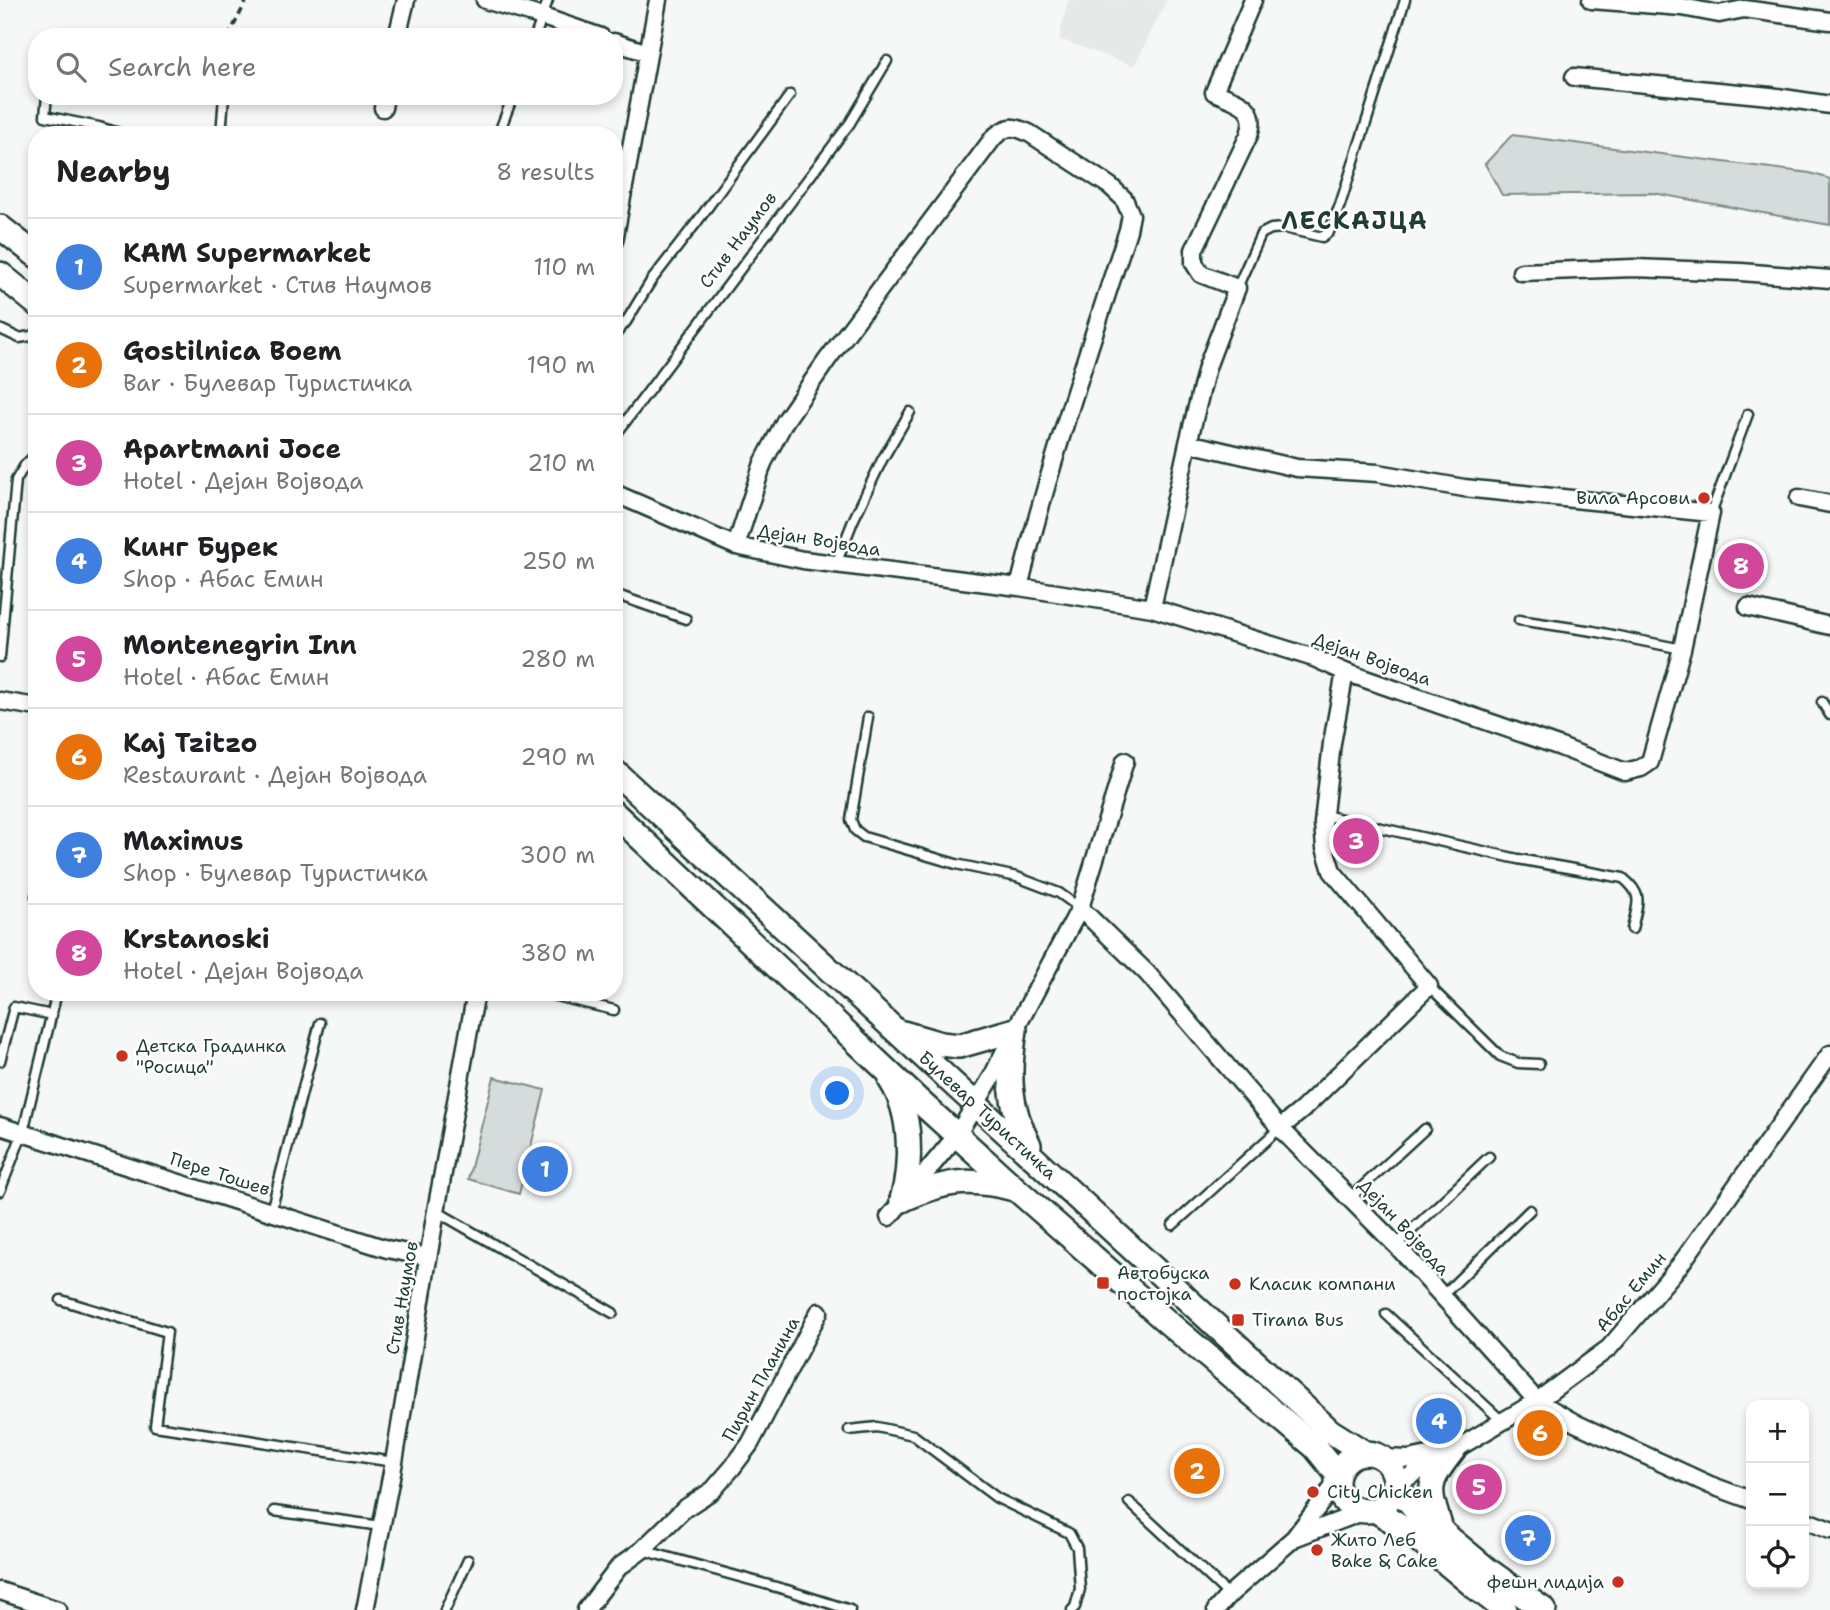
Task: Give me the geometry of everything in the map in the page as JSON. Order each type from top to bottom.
[{"type":"main road","points":[[0,227],[28,249]]},
{"type":"main road","points":[[0,274],[28,297]]},
{"type":"main road","name":"Булевар Туристичка","points":[[623,779],[1330,1430],[1374,1455]]},
{"type":"main road","name":"Булевар Туристичка","points":[[623,821],[1016,1189],[1315,1447],[1337,1479]]},
{"type":"main road","points":[[899,1032],[941,1044],[959,1046],[1015,1030],[1012,1096],[1017,1123],[1036,1161]]},
{"type":"main road","points":[[875,1058],[898,1092],[906,1116],[907,1183],[896,1208]]},
{"type":"main road","points":[[896,1208],[927,1189],[943,1184],[996,1184],[1016,1189]]},
{"type":"main road","points":[[1442,1532],[1431,1500],[1431,1483],[1454,1449]]},
{"type":"main road","points":[[1370,1511],[1389,1500],[1394,1493],[1393,1470],[1374,1455],[1358,1454],[1345,1462],[1337,1479],[1340,1497],[1355,1509],[1370,1511],[1404,1528],[1505,1610]]},
{"type":"main road","points":[[1395,1485],[1418,1512],[1489,1571],[1544,1610]]},
{"type":"street","points":[[399,28],[406,0]]},
{"type":"street","points":[[485,0],[575,28]]},
{"type":"street","points":[[623,191],[657,0]]},
{"type":"street","points":[[1152,608],[1207,367],[1237,288],[1201,274],[1194,263],[1194,250],[1252,124],[1252,114],[1244,105],[1214,92],[1254,0]]},
{"type":"street","points":[[1591,0],[1682,7],[1719,14],[1741,5],[1744,9],[1830,22]]},
{"type":"street","points":[[623,45],[648,53]]},
{"type":"street","points":[[1574,77],[1770,96],[1830,105]]},
{"type":"street","points":[[736,545],[763,463],[785,421],[827,360],[994,137],[1004,129],[1015,127],[1029,133],[1110,186],[1124,199],[1131,215],[1060,435],[1019,587]]},
{"type":"street","points":[[1521,272],[1634,268],[1830,279]]},
{"type":"street","points":[[1188,443],[1297,468],[1378,473],[1464,488],[1711,513]]},
{"type":"street","name":"Дејан Војвода","points":[[623,497],[736,545],[769,554],[1019,587],[1152,608],[1314,658],[1345,672],[1559,746],[1625,772],[1641,768],[1650,762],[1682,649],[1711,513]]},
{"type":"street","points":[[1798,498],[1830,504]]},
{"type":"street","points":[[1748,607],[1830,626]]},
{"type":"street","points":[[1280,1128],[1303,1110],[1429,986],[1332,871],[1325,848],[1324,815],[1332,743],[1345,672]]},
{"type":"street","points":[[0,701],[28,706]]},
{"type":"street","points":[[896,1208],[957,1135],[1080,908],[1125,761]]},
{"type":"street","name":"Дејан Војвода","points":[[1080,908],[1147,973],[1280,1128],[1396,1245],[1537,1401],[1577,1424],[1710,1485],[1746,1498]]},
{"type":"street","name":"Стив Наумов","points":[[365,1610],[394,1462],[474,1001]]},
{"type":"street","name":"Абас Емин","points":[[1395,1485],[1537,1401],[1609,1348],[1680,1265],[1794,1102],[1823,1079],[1830,1054]]},
{"type":"street","name":"Пере Тошев","points":[[0,1126],[387,1249],[428,1257]]},
{"type":"street","name":"Пирин Планина","points":[[586,1610],[619,1567],[642,1550],[684,1509],[713,1490],[738,1460],[750,1444],[819,1312]]},
{"type":"street","points":[[1374,1455],[1419,1458],[1454,1449]]},
{"type":"street","points":[[1216,1610],[1228,1595],[1294,1538],[1337,1479]]},
{"type":"street","points":[[1294,1538],[1370,1511]]},
{"type":"street","points":[[1809,1522],[1830,1530]]},
{"type":"street","points":[[0,1591],[58,1610]]},
{"type":"lane","points":[[539,28],[548,0]]},
{"type":"lane","points":[[1237,288],[1261,234],[1270,229],[1283,228],[1322,237],[1329,232],[1405,0]]},
{"type":"lane","name":"Стив Наумов","points":[[623,425],[849,123],[887,61]]},
{"type":"lane","points":[[623,326],[651,282],[790,95]]},
{"type":"lane","points":[[46,105],[45,116],[88,126]]},
{"type":"lane","points":[[222,126],[223,105]]},
{"type":"lane","points":[[501,126],[510,105]]},
{"type":"lane","points":[[0,328],[19,338],[28,337]]},
{"type":"lane","points":[[836,564],[882,460],[910,412]]},
{"type":"lane","name":"Дејан Војвода","points":[[1711,513],[1748,414]]},
{"type":"lane","points":[[0,657],[16,480],[28,462]]},
{"type":"lane","points":[[623,597],[686,620]]},
{"type":"lane","points":[[1519,620],[1593,631],[1682,649]]},
{"type":"lane","points":[[1822,702],[1830,715]]},
{"type":"lane","name":"Дејан Војвода","points":[[868,717],[851,820],[855,830],[864,837],[1017,877],[1059,893],[1080,908]]},
{"type":"lane","points":[[1324,815],[1518,859],[1623,878],[1635,889],[1638,900],[1632,929]]},
{"type":"lane","points":[[1429,986],[1500,1056],[1518,1063],[1539,1064]]},
{"type":"lane","points":[[0,1191],[23,1132],[55,1001]]},
{"type":"lane","points":[[577,1001],[614,1010]]},
{"type":"lane","points":[[0,1061],[14,1007],[52,1015]]},
{"type":"lane","points":[[271,1211],[320,1023]]},
{"type":"lane","points":[[1173,1225],[1280,1128]]},
{"type":"lane","points":[[1350,1198],[1425,1129]]},
{"type":"lane","points":[[1396,1245],[1489,1157]]},
{"type":"lane","points":[[1442,1296],[1530,1210]]},
{"type":"lane","points":[[436,1211],[613,1313]]},
{"type":"lane","points":[[61,1300],[167,1332],[155,1426],[394,1462]]},
{"type":"lane","points":[[1386,1314],[1502,1421]]},
{"type":"lane","points":[[849,1430],[877,1427],[913,1435],[997,1498],[1069,1533],[1077,1548],[1080,1589],[1075,1609]]},
{"type":"lane","points":[[1129,1502],[1228,1595]]},
{"type":"lane","points":[[274,1511],[381,1526]]},
{"type":"lane","points":[[642,1550],[850,1610]]},
{"type":"lane","points":[[445,1610],[468,1560]]},
{"type":"path","points":[[233,28],[247,0]]},
{"type":"shaded area","points":[[1068,0],[1167,0],[1134,66],[1059,39]]},
{"type":"shaded area","points":[[1512,135],[1810,173],[1830,179],[1830,225],[1653,193],[1502,195],[1485,164]]},
{"type":"shaded area","points":[[494,1077],[545,1090],[519,1194],[468,1179]]},
{"type":"place","name":"Вила Арсови","points":[[1704,498]]},
{"type":"place","name":"Krstanoski","points":[[1741,566]]},
{"type":"place","name":"Apartmani Joce","points":[[1356,841]]},
{"type":"place","name":"Детска Градинка \"Росица\"","points":[[122,1056]]},
{"type":"place","name":"KAM Supermarket","points":[[545,1169]]},
{"type":"place","name":"Автобуска постојка","points":[[1103,1283]]},
{"type":"place","name":"Класик компани","points":[[1235,1284]]},
{"type":"place","name":"Tirana Bus","points":[[1238,1320]]},
{"type":"place","name":"Кинг Бурек","points":[[1439,1421]]},
{"type":"place","name":"Kaj Tzitzo","points":[[1540,1433]]},
{"type":"place","name":"Gostilnica Boem","points":[[1197,1471]]},
{"type":"place","name":"Montenegrin Inn","points":[[1479,1487]]},
{"type":"place","name":"City Chicken","points":[[1313,1492]]},
{"type":"place","name":"Maximus","points":[[1528,1538]]},
{"type":"place","name":"Жито Леб Bake & Cake","points":[[1317,1550]]},
{"type":"place","name":"фешн лидија","points":[[1618,1582]]},
{"type":"district","name":"ЛЕСКАЈЦА","points":[[1355,221]]}]
